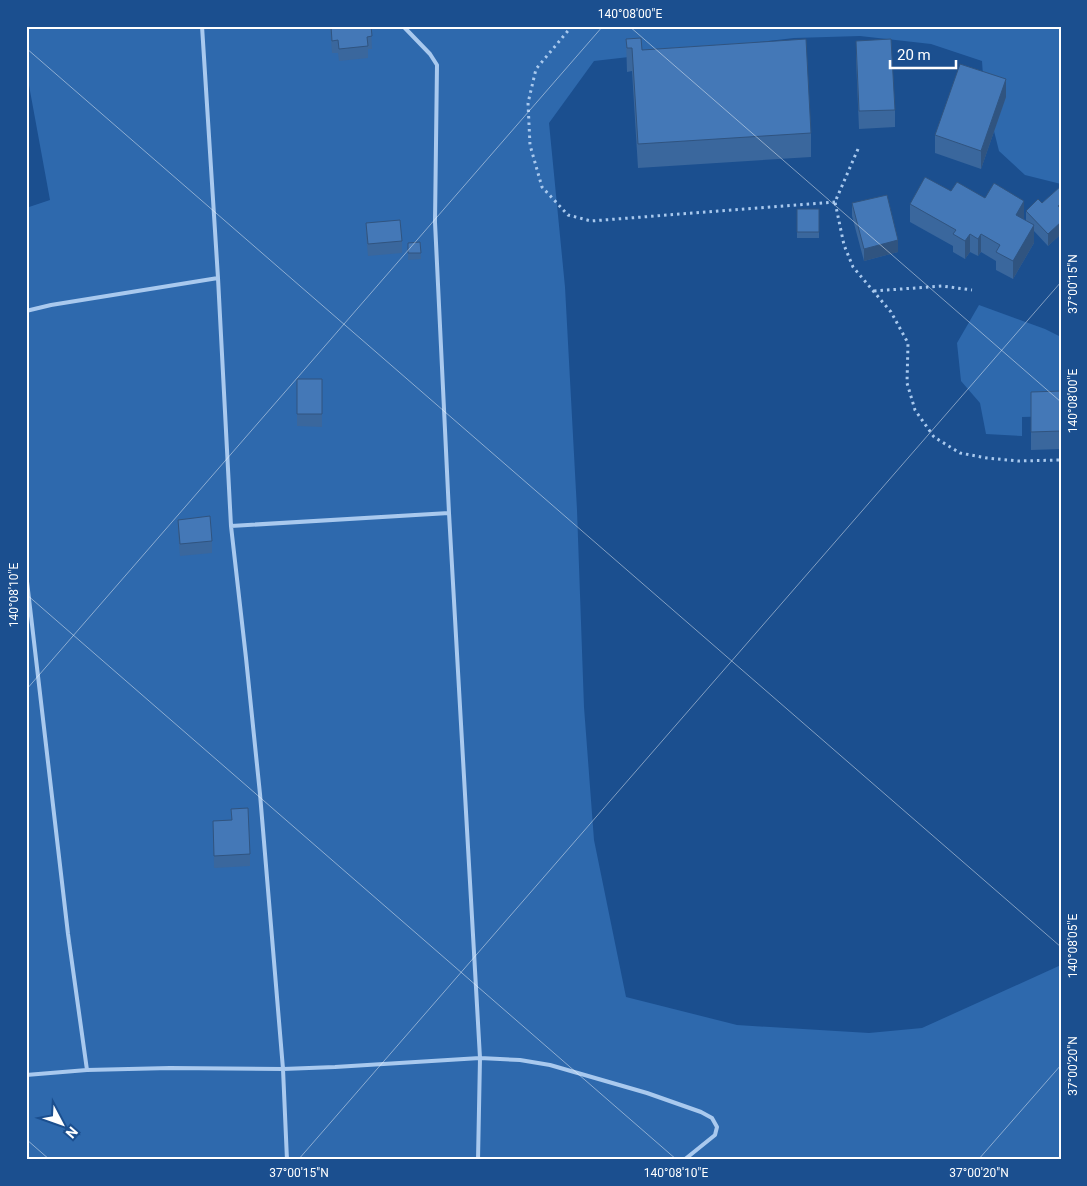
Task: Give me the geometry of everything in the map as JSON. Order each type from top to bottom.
[{"type":"lane","points":[[202,26],[218,278],[230,526],[259,785],[283,1069],[287,1160]]},
{"type":"lane","points":[[403,26],[430,54],[437,65],[435,222],[449,513],[480,1058],[478,1160]]},
{"type":"lane","points":[[26,311],[51,305],[218,278]]},
{"type":"lane","points":[[230,526],[449,513]]},
{"type":"lane","points":[[26,573],[68,934],[86,1070]]},
{"type":"lane","points":[[26,1075],[86,1070],[170,1068],[283,1069],[480,1058],[520,1060],[550,1065],[647,1093],[701,1112],[712,1118],[717,1127],[716,1136],[684,1160]]},
{"type":"path","points":[[572,26],[536,70],[528,103],[530,145],[542,187],[568,216],[591,221],[835,202]]},
{"type":"path","points":[[858,149],[835,202],[844,245],[853,266],[891,312],[908,343],[906,383],[915,410],[934,437],[960,452],[987,458],[1018,461],[1061,460]]},
{"type":"path","points":[[873,290],[942,286],[972,290]]},
{"type":"shaded area","points":[[26,26],[1061,26],[1061,184],[1025,175],[999,151],[984,91],[982,61],[931,44],[860,36],[794,38],[594,61],[549,123],[565,287],[577,510],[584,707],[594,840],[626,997],[737,1025],[869,1033],[922,1028],[1061,965],[1061,1160],[26,1160],[26,208],[50,200],[26,69]]},
{"type":"shaded area","points":[[979,305],[1045,329],[1061,337],[1061,416],[1022,417],[1022,436],[986,434],[980,403],[961,381],[957,343]]},
{"type":"building","points":[[331,26],[371,26],[372,36],[367,37],[368,46],[339,49],[338,40],[332,41]]},
{"type":"building","points":[[641,38],[642,50],[806,39],[811,133],[638,144],[632,48],[627,48],[626,39]]},
{"type":"building","points":[[891,39],[895,110],[859,111],[856,41]]},
{"type":"building","points":[[960,64],[1006,79],[981,151],[935,135]]},
{"type":"building","points":[[925,177],[951,191],[957,182],[985,198],[994,183],[1024,201],[1016,215],[1034,225],[1013,261],[996,252],[1000,245],[981,234],[978,239],[970,234],[965,241],[953,234],[956,230],[910,204]]},
{"type":"building","points":[[1061,186],[1061,204],[1058,206],[1061,208],[1061,222],[1048,234],[1026,211],[1038,199],[1042,203]]},
{"type":"building","points":[[887,195],[898,240],[864,249],[852,203]]},
{"type":"building","points":[[797,209],[819,209],[819,232],[797,232]]},
{"type":"building","points":[[400,220],[402,241],[368,244],[366,223]]},
{"type":"building","points":[[420,242],[421,253],[408,253],[408,243]]},
{"type":"building","points":[[297,379],[322,379],[322,414],[297,414]]},
{"type":"building","points":[[1061,391],[1061,431],[1031,432],[1031,392]]},
{"type":"building","points":[[210,516],[212,541],[180,544],[178,520]]},
{"type":"building","points":[[248,808],[250,854],[214,856],[213,821],[232,820],[231,809]]}]
